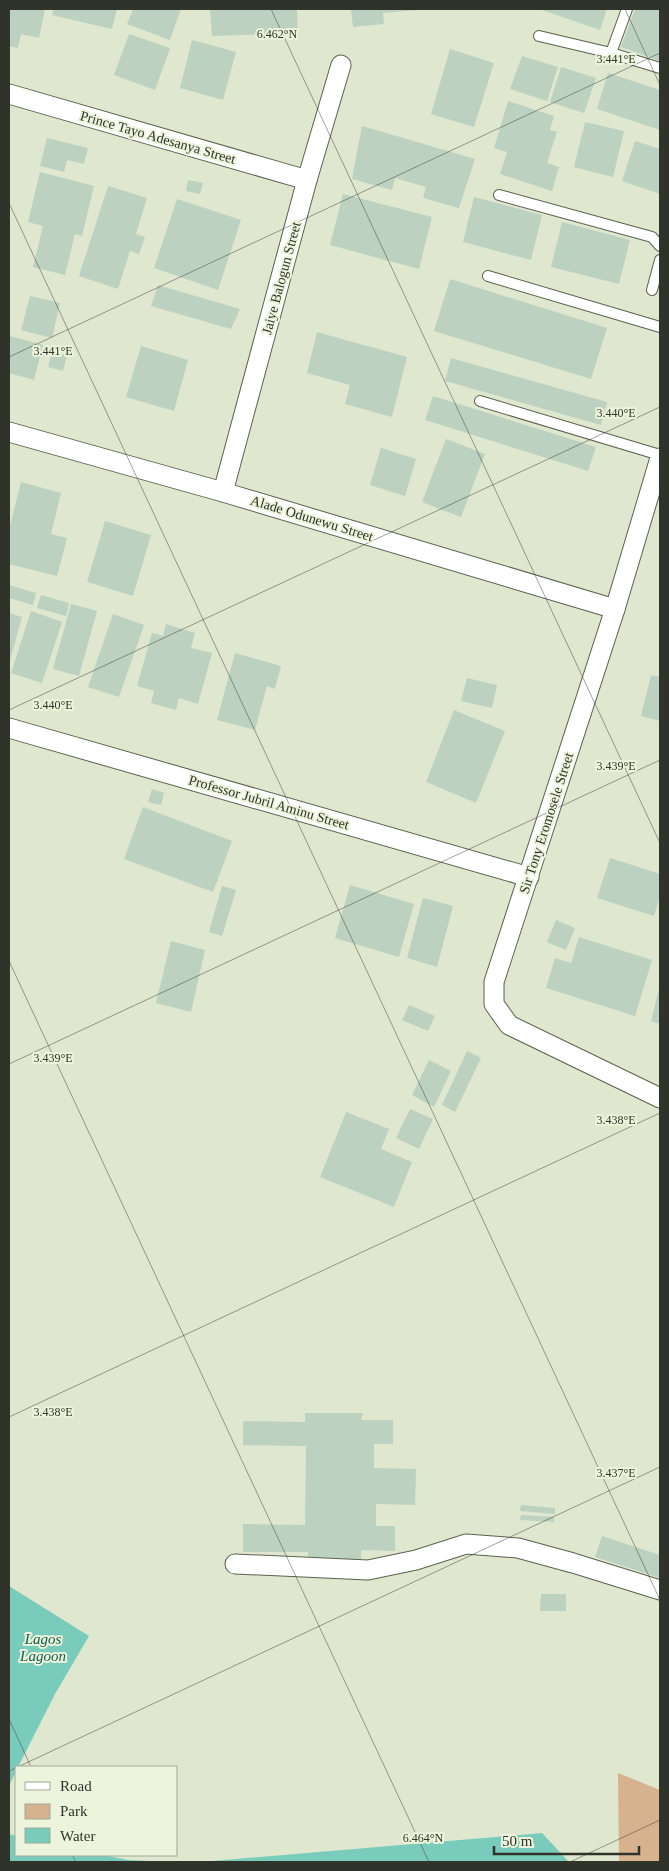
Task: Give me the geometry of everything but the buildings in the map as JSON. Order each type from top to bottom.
[{"type":"street","name":"Jaiye Balogun Street","points":[[223,492],[307,180],[341,65]]},
{"type":"street","name":"Prince Tayo Adesanya Street","points":[[9,94],[307,180]]},
{"type":"street","name":"Alade Odunewu Street","points":[[9,432],[223,492],[615,609]]},
{"type":"street","name":"Sir Tony Eromosele Street","points":[[660,456],[615,609],[494,982],[494,1004],[510,1025],[660,1098]]},
{"type":"street","name":"Professor Jubril Aminu Street","points":[[9,728],[528,877]]},
{"type":"street","points":[[235,1564],[368,1570],[416,1560],[466,1544],[518,1548],[660,1590]]},
{"type":"lane","points":[[611,53],[627,9]]},
{"type":"lane","points":[[539,36],[611,53],[660,68]]},
{"type":"lane","points":[[499,195],[652,237],[660,246]]},
{"type":"lane","points":[[652,290],[660,260]]},
{"type":"lane","points":[[488,276],[660,327]]},
{"type":"lane","points":[[480,401],[660,456]]},
{"type":"green space","points":[[618,1773],[660,1790],[660,1862],[619,1862]]},
{"type":"water","name":"Lagos Lagoon","points":[[9,1586],[89,1636],[55,1694],[19,1766],[15,1766],[15,1773],[9,1786]]},
{"type":"water","points":[[542,1833],[569,1862],[200,1862]]},
{"type":"water","points":[[9,1834],[15,1836],[15,1856],[108,1856],[128,1860],[173,1862],[9,1862]]}]
